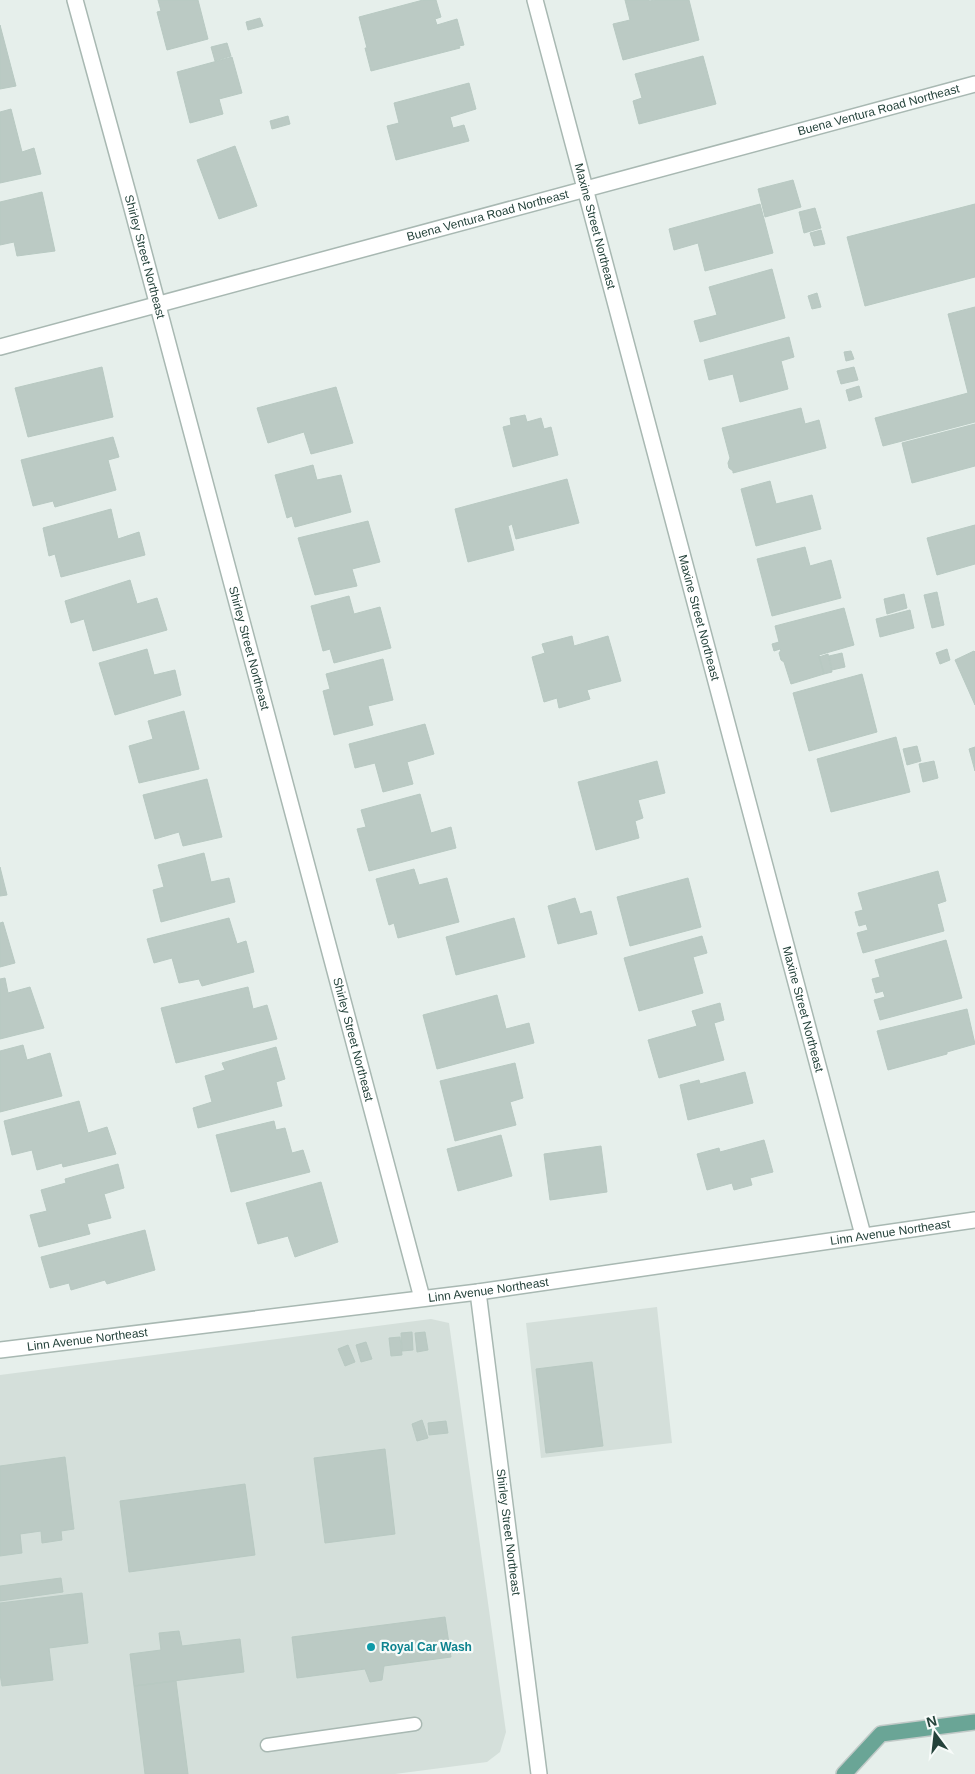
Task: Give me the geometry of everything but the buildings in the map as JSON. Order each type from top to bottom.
[{"type":"main road","points":[[843,1774],[881,1734],[975,1722]]},
{"type":"street","name":"Shirley Street Northeast","points":[[75,0],[422,1298]]},
{"type":"street","name":"Maxine Street Northeast","points":[[535,0],[862,1235]]},
{"type":"street","name":"Buena Ventura Road Northeast","points":[[0,347],[975,84]]},
{"type":"street","name":"Linn Avenue Northeast","points":[[0,1350],[478,1292],[975,1220]]},
{"type":"street","name":"Shirley Street Northeast","points":[[478,1292],[539,1774]]},
{"type":"lane","points":[[267,1745],[415,1724]]},
{"type":"shaded area","points":[[657,1307],[672,1443],[541,1458],[526,1323]]},
{"type":"shaded area","points":[[431,1319],[449,1323],[506,1732],[500,1752],[487,1762],[395,1774],[0,1774],[0,1375]]},
{"type":"place","name":"Royal Car Wash","points":[[371,1647]]}]
